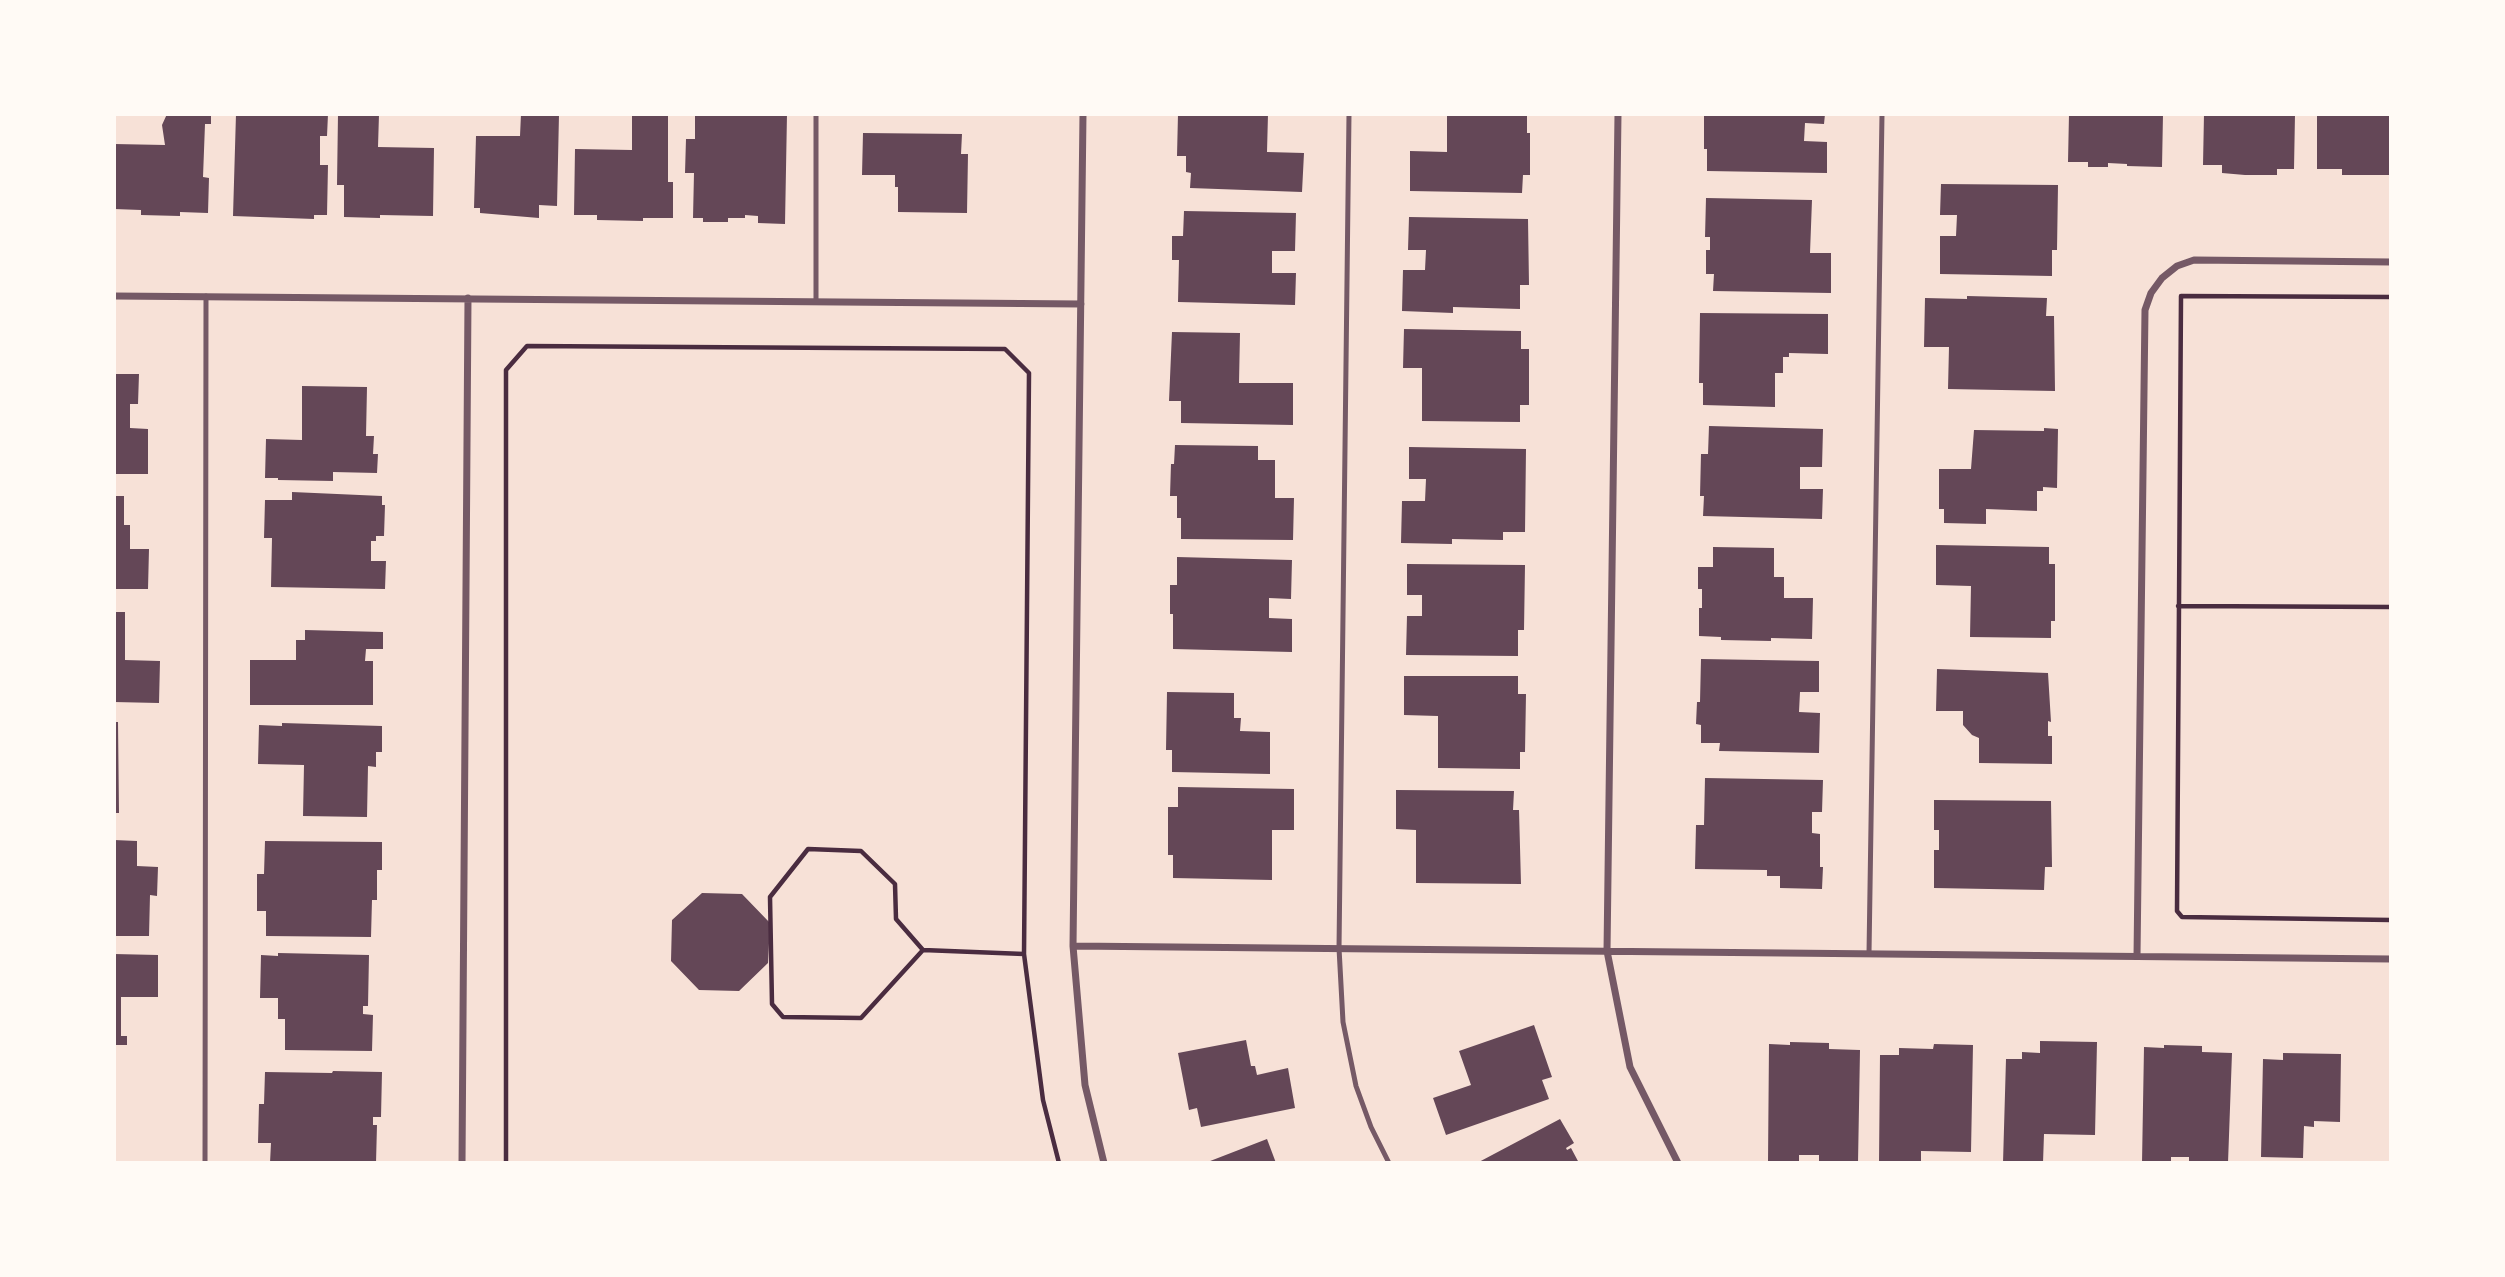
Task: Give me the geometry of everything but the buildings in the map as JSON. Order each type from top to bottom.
[{"type":"street","points":[[1083,114],[1073,946],[1085,1085],[1104,1163]]},
{"type":"street","points":[[1618,114],[1608,951],[1630,1067],[1678,1163]]},
{"type":"street","points":[[2137,956],[2145,310],[2151,293],[2162,278],[2177,266],[2194,260],[2391,262]]},
{"type":"street","points":[[114,296],[1081,304]]},
{"type":"street","points":[[462,1163],[468,298]]},
{"type":"street","points":[[1073,946],[2391,959]]},
{"type":"lane","points":[[816,114],[816,302]]},
{"type":"lane","points":[[1349,114],[1339,948],[1343,1022],[1356,1086],[1371,1127],[1389,1163]]},
{"type":"lane","points":[[1869,953],[1882,114]]},
{"type":"lane","points":[[205,1163],[206,296]]},
{"type":"path","points":[[2391,297],[2180,296],[2177,911],[2182,918],[2391,920]]},
{"type":"path","points":[[506,1163],[506,370],[527,346],[1005,349],[1030,373],[1022,898],[1024,954],[1043,1100],[1059,1163]]},
{"type":"path","points":[[2178,606],[2391,607]]},
{"type":"path","points":[[923,950],[861,1018],[783,1017],[772,1004],[770,897],[808,849],[861,851],[895,884],[896,919],[923,950],[1024,954]]}]
